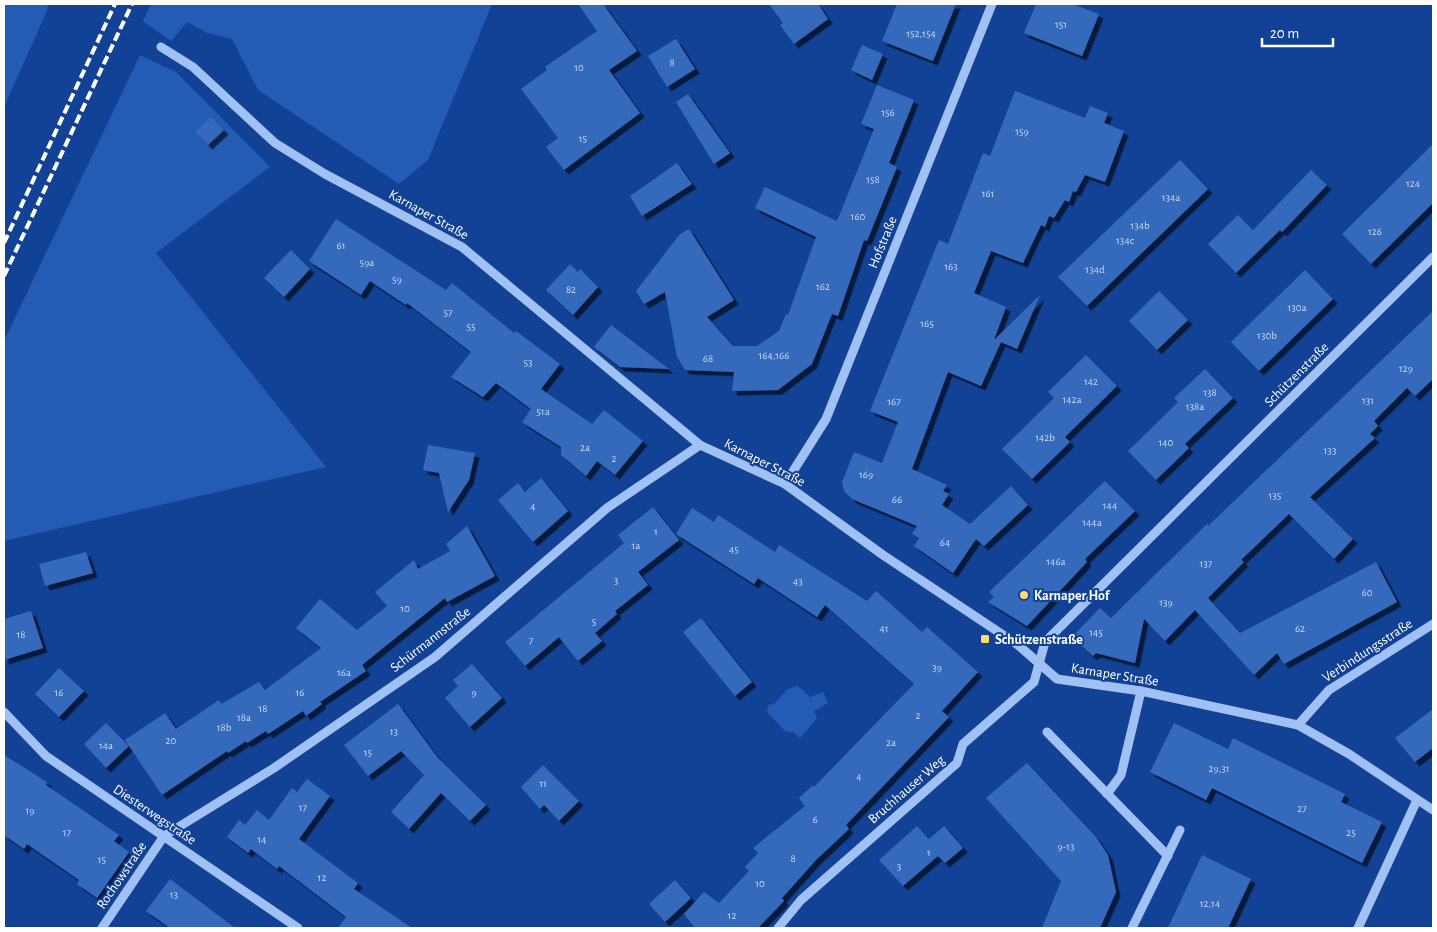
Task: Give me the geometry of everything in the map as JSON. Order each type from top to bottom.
[{"type":"street","name":"Hofstraße","points":[[785,484],[826,419],[992,4]]},
{"type":"street","name":"Karnaper Straße","points":[[161,47],[193,67],[275,143],[325,174],[462,247],[700,445],[785,484],[883,555],[1018,645],[1057,679],[1141,691],[1298,725],[1349,754],[1433,810]]},
{"type":"street","name":"Schützenstraße","points":[[1039,664],[1045,642],[1433,258]]},
{"type":"street","name":"Schürmannstraße","points":[[164,836],[274,768],[435,657],[608,508],[700,445]]},
{"type":"street","name":"Verbindungsstraße","points":[[1298,725],[1329,690],[1433,624]]},
{"type":"street","name":"Bruchhauser Weg","points":[[778,928],[801,900],[957,763],[963,744],[1034,682],[1039,664]]},
{"type":"street","points":[[1107,794],[1121,775],[1141,691]]},
{"type":"street","name":"Diesterwegstraße","points":[[4,712],[46,756],[298,928]]},
{"type":"street","points":[[1047,732],[1168,856]]},
{"type":"street","points":[[1358,928],[1417,800]]},
{"type":"street","points":[[1132,928],[1180,830]]},
{"type":"street","name":"Rochowstraße","points":[[102,928],[164,836]]},
{"type":"shaded area","points":[[4,4],[48,4],[47,11],[4,107]]},
{"type":"shaded area","points":[[151,4],[492,4],[428,160],[399,184],[258,90],[232,39],[207,33],[187,22],[171,41],[143,21]]},
{"type":"shaded area","points":[[140,55],[176,72],[270,167],[156,253],[326,467],[4,541],[4,341]]},
{"type":"shaded area","points":[[798,686],[810,697],[823,692],[828,703],[814,711],[817,718],[800,738],[793,732],[786,732],[767,712],[769,704],[773,705],[788,689]]},
{"type":"building","points":[[578,4],[603,4],[637,51],[609,70],[640,113],[564,170],[546,147],[558,138],[521,89],[547,70],[545,67],[597,31]]},
{"type":"building","points":[[769,4],[818,4],[828,19],[794,44],[780,25],[783,23]]},
{"type":"building","points":[[897,4],[956,4],[933,61],[882,41]]},
{"type":"building","points":[[1036,4],[1072,4],[1099,14],[1082,56],[1024,33]]},
{"type":"building","points":[[676,39],[695,69],[667,87],[648,56]]},
{"type":"building","points":[[862,45],[883,54],[872,80],[851,70]]},
{"type":"building","points":[[877,85],[914,100],[889,163],[897,167],[867,241],[864,240],[838,316],[832,314],[812,364],[778,390],[732,391],[734,372],[685,370],[677,357],[665,292],[644,304],[636,291],[680,234],[689,229],[734,300],[707,317],[733,346],[757,346],[779,331],[786,314],[788,315],[816,237],[755,208],[765,187],[837,221],[874,129],[861,124]]},
{"type":"building","points":[[1015,91],[1085,118],[1090,106],[1108,113],[1104,123],[1124,131],[1105,182],[1085,175],[1076,192],[1073,191],[1069,202],[1065,200],[1054,218],[1049,216],[1045,227],[1041,225],[1023,263],[991,251],[974,293],[1006,307],[994,340],[1040,295],[1017,349],[1001,342],[981,386],[948,372],[912,469],[947,485],[943,491],[949,494],[942,505],[970,524],[1011,486],[1028,505],[984,546],[976,539],[953,573],[914,546],[919,538],[912,534],[917,526],[852,499],[844,491],[842,482],[854,452],[882,463],[898,422],[870,411],[939,240],[948,244],[983,153],[990,156]]},
{"type":"building","points":[[688,94],[730,153],[714,164],[676,102]]},
{"type":"building","points":[[211,117],[224,130],[208,145],[195,132]]},
{"type":"building","points":[[1433,144],[1433,203],[1371,264],[1342,234]]},
{"type":"building","points":[[1180,160],[1208,189],[1087,306],[1058,277]]},
{"type":"building","points":[[677,163],[692,184],[642,216],[630,196]]},
{"type":"building","points":[[1311,170],[1327,185],[1282,232],[1280,230],[1236,273],[1208,244],[1238,215],[1253,230]]},
{"type":"building","points":[[336,219],[446,290],[452,283],[514,333],[516,331],[560,364],[541,389],[592,424],[604,410],[643,441],[615,475],[597,461],[586,476],[561,455],[561,447],[522,422],[531,409],[496,383],[483,397],[451,377],[471,352],[407,303],[406,305],[370,281],[361,295],[309,261]]},
{"type":"building","points":[[291,250],[310,269],[284,297],[264,278]]},
{"type":"building","points":[[570,264],[578,272],[580,269],[598,287],[573,315],[546,290]]},
{"type":"building","points":[[1305,270],[1333,299],[1259,371],[1231,342]]},
{"type":"building","points":[[1159,291],[1188,320],[1157,350],[1129,321]]},
{"type":"building","points":[[1433,311],[1433,379],[1415,396],[1407,388],[1374,421],[1378,426],[1370,434],[1375,438],[1310,497],[1353,539],[1334,559],[1289,514],[1241,560],[1244,562],[1208,598],[1240,633],[1376,562],[1397,602],[1284,664],[1277,653],[1254,675],[1195,610],[1165,641],[1144,619],[1135,663],[1096,653],[1093,656],[1072,637],[1100,608],[1111,618],[1207,524],[1208,526]]},
{"type":"building","points":[[611,325],[669,369],[620,367],[594,347]]},
{"type":"building","points":[[1086,355],[1117,386],[1065,437],[1070,442],[1032,479],[1002,449],[1054,398],[1048,392]]},
{"type":"building","points":[[1205,369],[1233,398],[1185,444],[1189,448],[1156,480],[1128,451],[1178,402],[1174,398]]},
{"type":"building","points":[[428,445],[475,453],[469,480],[448,512],[439,473],[423,470]]},
{"type":"building","points":[[541,478],[568,511],[533,542],[498,500],[518,483],[525,492]]},
{"type":"building","points":[[1105,481],[1135,511],[1085,559],[1087,562],[1027,626],[988,602],[994,597],[989,592]]},
{"type":"building","points":[[653,507],[679,540],[638,572],[648,585],[615,611],[617,614],[595,633],[602,641],[578,661],[559,637],[525,666],[505,642],[624,543],[618,535]]},
{"type":"building","points":[[692,508],[714,522],[718,515],[775,552],[779,545],[867,601],[876,591],[922,632],[927,627],[978,672],[942,711],[949,717],[846,825],[849,829],[816,860],[782,898],[784,901],[758,928],[695,928],[684,914],[704,892],[719,903],[749,871],[745,867],[758,853],[753,848],[805,806],[799,798],[812,786],[814,787],[914,684],[825,605],[817,617],[758,578],[754,584],[676,534]]},
{"type":"building","points":[[467,526],[495,576],[447,602],[445,598],[362,665],[366,671],[320,702],[322,704],[306,716],[303,711],[268,734],[266,731],[228,753],[227,751],[162,795],[125,740],[165,713],[176,729],[219,700],[221,704],[259,682],[265,690],[321,648],[296,628],[320,599],[357,630],[387,606],[375,592],[414,560],[418,569],[450,551],[446,544]]},
{"type":"building","points":[[86,552],[93,573],[45,586],[39,564]]},
{"type":"building","points":[[31,611],[43,648],[4,660],[4,619]]},
{"type":"building","points":[[701,618],[752,682],[735,696],[683,632]]},
{"type":"building","points":[[472,664],[502,698],[470,727],[445,698],[458,686],[453,680]]},
{"type":"building","points":[[59,668],[84,691],[59,717],[35,694]]},
{"type":"building","points":[[398,704],[438,758],[486,805],[470,821],[441,793],[409,829],[391,812],[424,775],[401,751],[368,776],[344,745]]},
{"type":"building","points":[[1433,709],[1433,748],[1415,762],[1395,738]]},
{"type":"building","points":[[106,723],[129,746],[106,768],[84,744]]},
{"type":"building","points":[[1174,723],[1228,749],[1233,738],[1345,794],[1341,802],[1382,822],[1362,863],[1212,788],[1206,800],[1150,772]]},
{"type":"building","points":[[4,755],[47,782],[46,785],[119,835],[114,841],[129,852],[97,898],[77,884],[79,880],[27,844],[24,849],[4,835]]},
{"type":"building","points":[[1027,763],[1096,837],[1108,855],[1116,892],[1100,928],[1042,928],[1061,881],[986,798]]},
{"type":"building","points":[[543,765],[579,801],[559,821],[544,805],[540,809],[521,787]]},
{"type":"building","points":[[307,779],[330,796],[299,839],[358,883],[354,889],[412,928],[338,928],[346,917],[279,866],[277,869],[251,849],[248,853],[227,837],[239,820],[245,825],[257,810],[269,820],[292,788],[297,792]]},
{"type":"building","points":[[917,826],[929,839],[944,826],[963,848],[945,863],[938,856],[903,886],[879,860]]},
{"type":"building","points":[[1202,855],[1251,879],[1228,928],[1168,928]]},
{"type":"building","points":[[170,879],[235,928],[170,928],[146,911]]},
{"type":"building","points":[[675,880],[691,898],[665,922],[649,904]]},
{"type":"railway","points":[[4,243],[115,4]]},
{"type":"railway","points":[[4,276],[132,4]]},
{"type":"place","name":"Karnaper Hof","points":[[1024,595]]},
{"type":"place","name":"Schützenstraße","points":[[985,639]]}]
